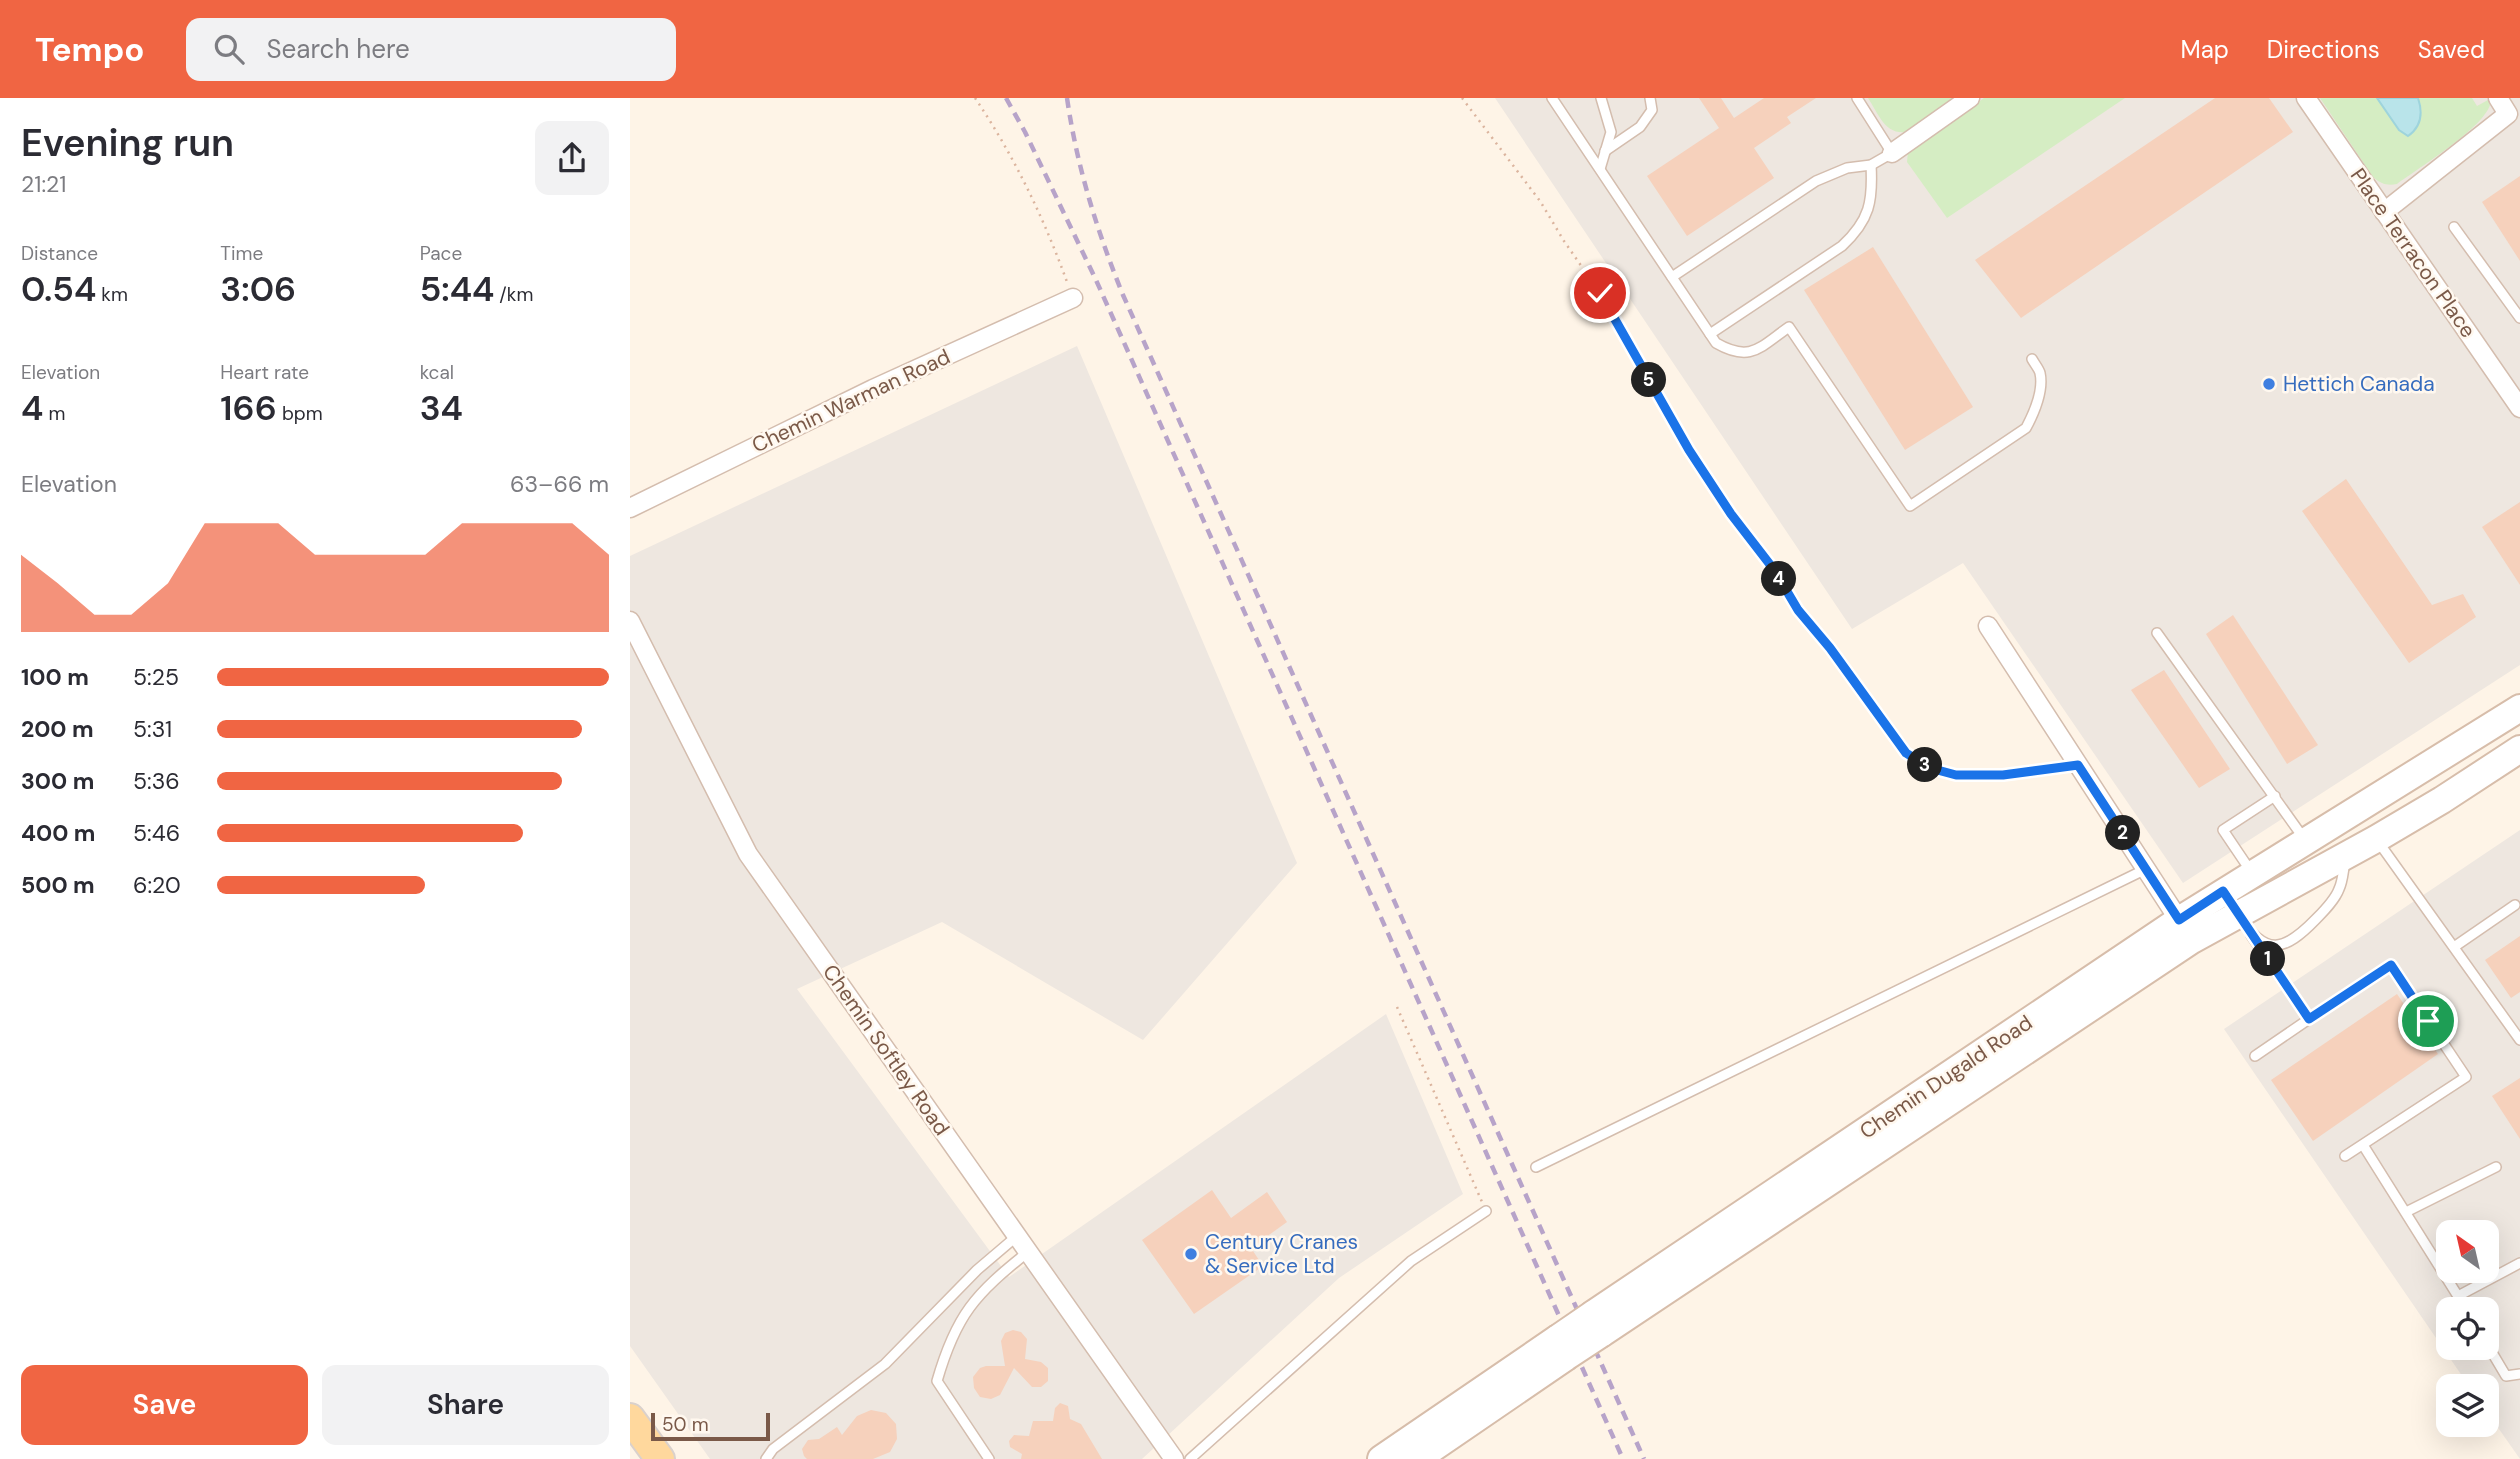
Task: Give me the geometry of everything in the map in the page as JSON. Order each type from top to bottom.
[{"type":"main road","name":"Chemin Dugald Road","points":[[1381,1459],[1562,1348],[2179,920],[2520,708]]},
{"type":"main road","name":"Chemin Dugald Road","points":[[1597,1324],[2192,940],[2244,925],[2347,855],[2442,800],[2520,749]]},
{"type":"main road","name":"Chemin Dugald Road","points":[[1417,1459],[1562,1348]]},
{"type":"main road","points":[[630,1418],[660,1459]]},
{"type":"street","points":[[1892,153],[1970,98]]},
{"type":"street","name":"Place Terracon Place","points":[[2306,98],[2520,408]]},
{"type":"street","points":[[2384,212],[2514,109],[2498,98]]},
{"type":"street","name":"Chemin Warman Road","points":[[630,508],[873,389],[1073,298]]},
{"type":"street","name":"Chemin Softley Road","points":[[630,621],[748,853],[1174,1459]]},
{"type":"street","points":[[1988,626],[2179,920]]},
{"type":"lane","points":[[1552,98],[1716,343],[1732,352],[1752,353],[1789,327],[1910,506],[2026,428],[2035,410],[2040,386],[2040,372],[2032,359]]},
{"type":"lane","points":[[1600,169],[1611,132],[1601,98]]},
{"type":"lane","points":[[1605,151],[1640,127],[1652,110],[1650,98]]},
{"type":"lane","points":[[1672,277],[1816,181],[1847,168],[1871,165],[1892,153],[1857,98]]},
{"type":"lane","points":[[1710,334],[1842,246],[1858,232],[1868,213],[1872,186],[1871,165]]},
{"type":"lane","points":[[2454,226],[2520,318]]},
{"type":"lane","points":[[2157,634],[2306,841]]},
{"type":"lane","points":[[2252,874],[2223,830],[2275,796]]},
{"type":"lane","points":[[2375,839],[2520,1040]]},
{"type":"lane","points":[[2244,925],[2275,946],[2292,942],[2327,908],[2339,889],[2347,855]]},
{"type":"lane","points":[[1536,1167],[2146,869]]},
{"type":"lane","points":[[2223,891],[2309,1019]]},
{"type":"lane","points":[[2454,947],[2515,905]]},
{"type":"lane","points":[[2255,1056],[2391,965],[2466,1077],[2344,1156]]},
{"type":"lane","points":[[2363,1144],[2458,1296],[2520,1263]]},
{"type":"lane","points":[[2406,1212],[2496,1167]]},
{"type":"lane","points":[[1190,1459],[1411,1261],[1486,1211]]},
{"type":"lane","points":[[766,1459],[773,1449],[885,1364],[977,1270],[1017,1236]]},
{"type":"lane","points":[[989,1459],[937,1381],[953,1334],[969,1306],[990,1282],[1028,1252]]},
{"type":"lane","points":[[2496,1360],[2506,1376],[2520,1374]]},
{"type":"path","points":[[975,98],[1009,152],[1059,260],[1073,298]]},
{"type":"path","points":[[1462,98],[1540,201],[1563,241],[1600,293],[1689,450],[1731,514],[1775,571],[1798,610],[1830,648],[1906,753],[1930,768],[1956,775],[2003,775],[2078,765]]},
{"type":"path","points":[[1397,1007],[1486,1211]]},
{"type":"shaded area","points":[[1495,98],[2520,98],[2520,665],[2183,883],[1963,563],[1852,629]]},
{"type":"shaded area","points":[[1077,346],[1297,863],[1143,1040],[942,922],[797,989],[1009,1277],[1386,1014],[1463,1194],[1339,1278],[1142,1459],[710,1459],[630,1346],[630,556]]},
{"type":"shaded area","points":[[2520,830],[2520,1459],[2499,1429],[2499,1374],[2461,1374],[2451,1360],[2499,1360],[2499,1297],[2436,1297],[2436,1338],[2224,1029]]},
{"type":"green space","points":[[1868,98],[1955,98],[1906,132],[1899,132],[1887,127]]},
{"type":"green space","points":[[1984,98],[2125,98],[1947,218],[1907,162],[1908,151]]},
{"type":"green space","points":[[2320,98],[2472,98],[2477,106],[2488,100],[2490,105],[2485,115],[2463,136],[2397,184],[2390,185],[2373,177]]},
{"type":"water","points":[[2377,98],[2418,98],[2420,119],[2416,128],[2408,136],[2399,130]]},
{"type":"building","points":[[1699,98],[1721,98],[1734,118],[1764,98],[1816,98],[1787,117],[1791,123],[1754,148],[1774,178],[1687,236],[1647,176],[1719,128]]},
{"type":"building","points":[[2215,98],[2269,98],[2293,132],[2021,318],[1975,260]]},
{"type":"building","points":[[2520,176],[2520,261],[2482,202]]},
{"type":"building","points":[[1873,247],[1973,407],[1905,450],[1804,290]]},
{"type":"building","points":[[2346,479],[2432,605],[2463,594],[2476,617],[2409,663],[2302,511]]},
{"type":"building","points":[[2520,502],[2520,585],[2482,527]]},
{"type":"building","points":[[2233,615],[2318,745],[2287,764],[2206,634]]},
{"type":"building","points":[[2164,670],[2230,769],[2199,788],[2131,690]]},
{"type":"building","points":[[2520,936],[2520,992],[2511,998],[2485,960]]},
{"type":"building","points":[[2397,994],[2438,1054],[2313,1141],[2271,1080]]},
{"type":"building","points":[[2520,1078],[2520,1139],[2492,1096]]},
{"type":"building","points":[[1212,1190],[1231,1218],[1267,1192],[1287,1222],[1251,1248],[1263,1266],[1194,1314],[1142,1240]]},
{"type":"building","points":[[1013,1330],[1021,1332],[1027,1339],[1025,1359],[1041,1362],[1048,1368],[1048,1381],[1041,1387],[1032,1387],[1014,1368],[1000,1395],[991,1399],[980,1397],[974,1388],[973,1377],[980,1368],[1005,1366],[1001,1341],[1005,1333]]},
{"type":"building","points":[[1060,1403],[1068,1406],[1070,1419],[1081,1424],[1102,1459],[1021,1459],[1022,1454],[1010,1447],[1009,1441],[1014,1435],[1029,1436],[1033,1421],[1053,1421],[1055,1408]]},
{"type":"building","points":[[871,1410],[886,1413],[896,1424],[897,1439],[890,1452],[873,1459],[807,1459],[804,1456],[802,1449],[808,1440],[819,1439],[837,1427],[842,1435],[857,1416]]},
{"type":"railway","points":[[1006,98],[1096,280],[1623,1459]]},
{"type":"railway","points":[[1067,98],[1076,149],[1089,198],[1123,295],[1644,1459]]},
{"type":"place","name":"Hettich Canada","points":[[2269,384]]},
{"type":"place","name":"Century Cranes & Service Ltd","points":[[1191,1254]]},
{"type":"route","points":[[1600,293],[1689,450],[1731,514],[1775,571],[1798,610],[1830,648],[1906,753],[1930,768],[1956,775],[2003,775],[2078,765],[2179,920],[2223,891],[2309,1019],[2391,965],[2428,1021]]}]
